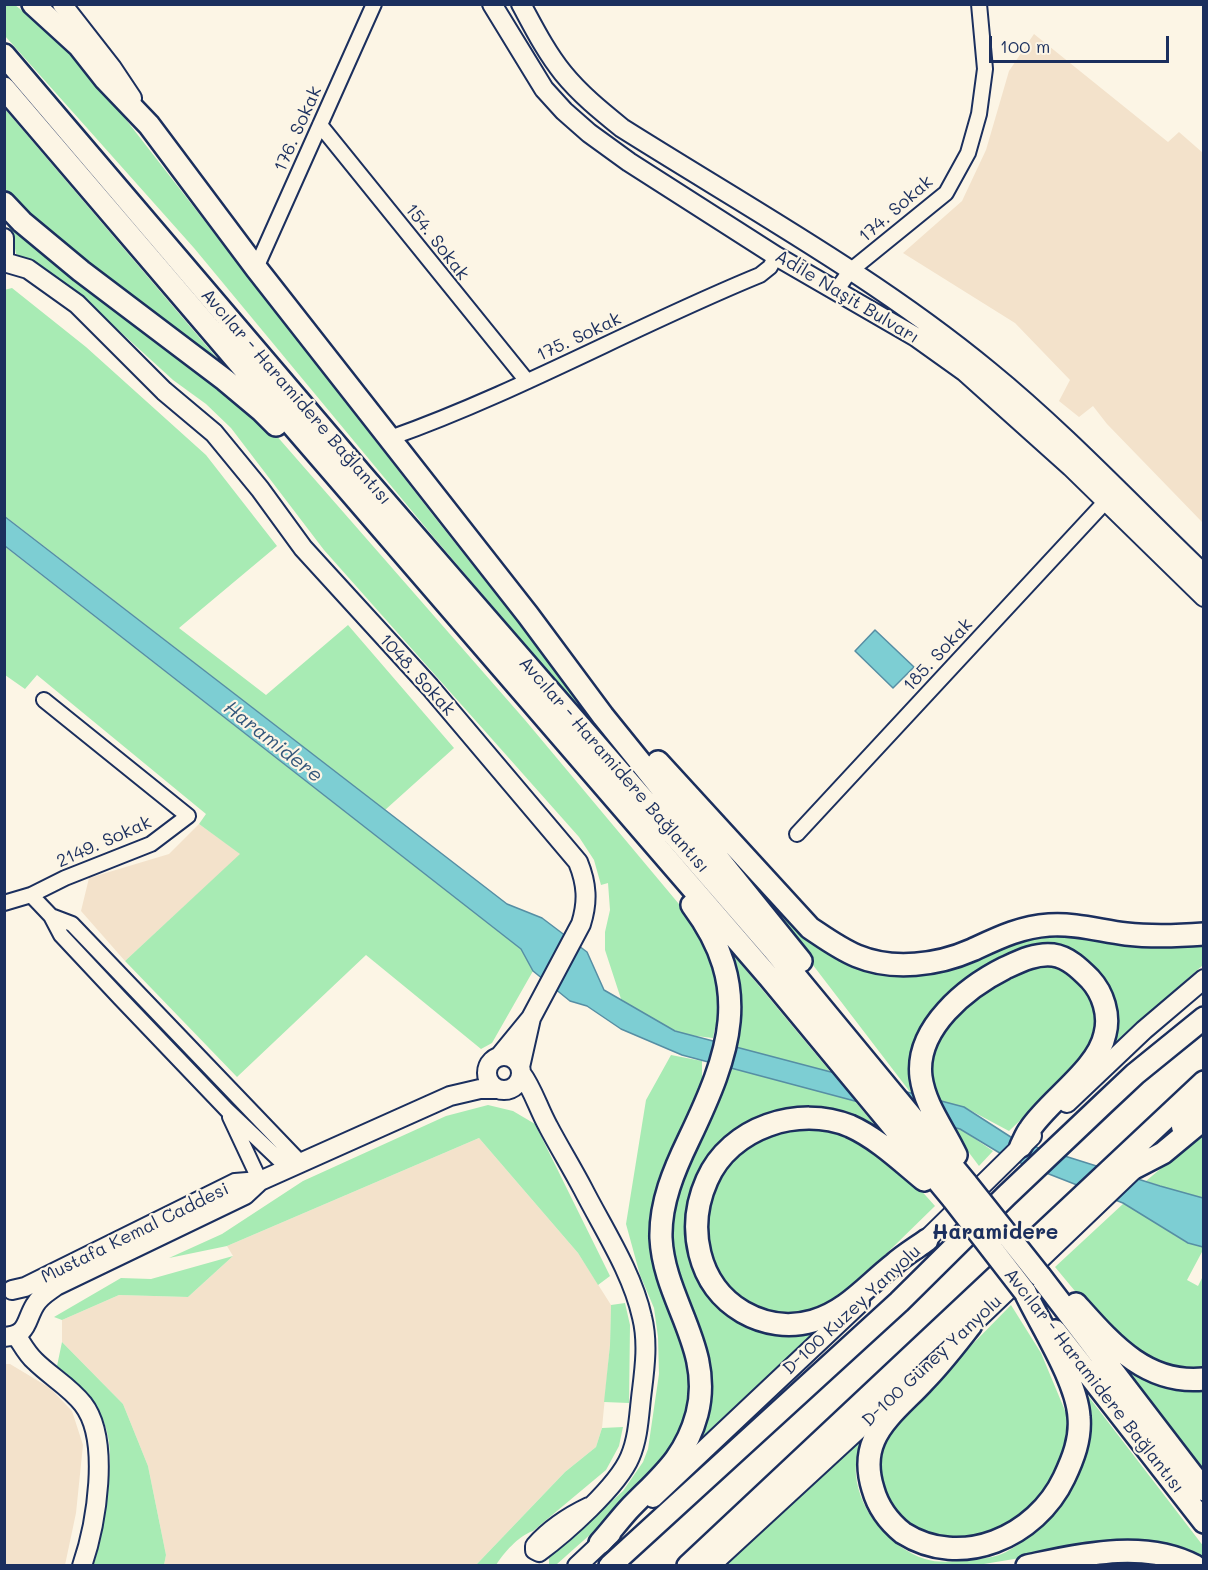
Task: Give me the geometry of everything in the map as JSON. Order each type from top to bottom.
[{"type":"highway","points":[[33,4],[79,46],[105,79],[149,125],[256,268],[528,615],[603,716],[812,974],[879,1075]]},
{"type":"highway","name":"Avcılar - Haramidere Bağlantısı","points":[[4,55],[362,474],[752,924],[879,1075],[1040,1276],[1203,1490]]},
{"type":"highway","name":"Avcılar - Haramidere Bağlantısı","points":[[4,88],[800,1013],[952,1199],[1203,1522]]},
{"type":"highway","points":[[4,203],[22,222],[81,271],[262,411],[380,539],[398,555],[413,564]]},
{"type":"highway","points":[[528,615],[797,914],[827,939],[857,956],[875,962],[925,963],[950,959],[1021,929],[1052,925],[1149,935],[1203,933]]},
{"type":"highway","points":[[600,1543],[672,1466],[681,1452],[696,1416],[701,1389],[699,1366],[692,1337],[667,1272],[661,1238],[662,1221],[665,1199],[673,1175],[719,1070],[729,1030],[730,1010],[727,978],[716,943],[690,903],[633,833],[614,798]]},
{"type":"highway","points":[[967,1184],[957,1156],[939,1125],[925,1092],[921,1077],[921,1063],[925,1047],[946,1011],[979,982],[1026,959],[1041,954],[1054,955],[1076,966],[1095,985],[1105,1007],[1105,1035],[1096,1055],[1030,1130],[1021,1146]]},
{"type":"highway","points":[[610,1566],[899,1302],[1135,1074],[1203,1018]]},
{"type":"highway","points":[[688,1566],[1203,1082]]},
{"type":"highway","points":[[927,1240],[894,1263],[860,1295],[841,1309],[797,1325],[780,1324],[752,1317],[727,1300],[715,1288],[700,1258],[696,1222],[707,1178],[724,1155],[737,1143],[762,1128],[788,1119],[805,1117],[828,1119],[852,1127],[952,1199]]},
{"type":"highway","points":[[1136,1167],[1163,1153],[1203,1119]]},
{"type":"highway","points":[[1040,1276],[1051,1280],[1102,1332],[1142,1365],[1159,1375],[1179,1380],[1203,1379]]},
{"type":"highway","points":[[971,1325],[934,1371],[891,1415],[874,1438],[869,1457],[869,1477],[876,1501],[896,1527],[922,1545],[935,1550],[960,1553],[977,1551],[1005,1541],[1035,1520],[1059,1489],[1079,1437],[1079,1417],[1070,1381],[1025,1292]]},
{"type":"highway","points":[[1027,1566],[1064,1558],[1127,1551],[1152,1553],[1193,1565]]},
{"type":"highway","points":[[1100,1566],[1117,1563],[1193,1565]]},
{"type":"main road","points":[[62,4],[112,68],[149,125]]},
{"type":"main road","name":"Adile Naşit Bulvarı","points":[[492,4],[544,89],[589,133],[629,162],[776,256],[916,337],[965,372],[1106,501],[1201,581]]},
{"type":"main road","name":"Adile Naşit Bulvarı","points":[[521,4],[545,48],[562,71],[578,89],[622,128],[850,271],[922,320],[989,371],[1082,455],[1201,581]]},
{"type":"main road","points":[[4,238],[5,266]]},
{"type":"main road","name":"1048. Sokak","points":[[5,266],[28,269],[77,304],[138,366],[230,450],[303,548],[430,687],[578,862],[586,886],[586,900],[583,918],[576,937],[531,1018],[494,1061]]},
{"type":"main road","name":"D-100 Kuzey Yanyolu","points":[[577,1566],[680,1473],[927,1240],[1021,1146],[1144,1030],[1203,979]]},
{"type":"main road","name":"1048. Sokak","points":[[521,1070],[531,1018]]},
{"type":"main road","points":[[547,1125],[518,1098],[499,1090],[488,1082],[486,1071],[494,1061],[504,1056],[514,1059],[521,1070],[547,1125],[574,1172],[629,1280],[642,1317],[645,1361],[636,1437],[630,1457],[614,1483],[589,1508]]},
{"type":"main road","name":"Mustafa Kemal Caddesi","points":[[450,1096],[494,1061]]},
{"type":"main road","points":[[499,1090],[513,1088],[518,1084],[521,1070]]},
{"type":"main road","name":"Mustafa Kemal Caddesi","points":[[8,1290],[25,1287],[235,1183],[260,1181],[450,1096],[480,1089],[499,1090]]},
{"type":"main road","name":"D-100 Güney Yanyolu","points":[[710,1566],[971,1325],[1203,1106]]},
{"type":"main road","name":"Mustafa Kemal Caddesi","points":[[10,1336],[24,1329],[35,1304],[42,1295],[56,1286],[245,1195],[260,1181]]},
{"type":"main road","points":[[8,1290],[24,1301],[30,1315]]},
{"type":"main road","points":[[10,1336],[34,1361],[83,1403],[93,1424],[99,1450],[99,1468],[87,1551],[82,1566]]},
{"type":"street","name":"176. Sokak","points":[[256,268],[374,4]]},
{"type":"street","name":"174. Sokak","points":[[836,291],[850,271],[946,193],[968,153],[979,114],[985,69],[979,4]]},
{"type":"street","name":"154. Sokak","points":[[320,125],[527,381]]},
{"type":"street","name":"175. Sokak","points":[[390,438],[417,429],[527,381],[760,275],[770,267],[776,256]]},
{"type":"street","name":"185. Sokak","points":[[797,834],[1106,501]]},
{"type":"street","name":"2149. Sokak","points":[[4,903],[31,895],[65,878],[151,844],[188,816],[44,700]]},
{"type":"street","points":[[31,895],[51,916],[62,935],[227,1110],[295,1166]]},
{"type":"street","points":[[51,916],[72,924],[295,1166]]},
{"type":"street","points":[[227,1110],[260,1181]]},
{"type":"shaded area","points":[[1034,34],[1168,142],[1179,132],[1203,153],[1203,523],[1107,424],[1093,406],[1079,417],[1059,401],[1070,380],[1015,323],[903,253],[962,201],[986,150],[1009,71]]},
{"type":"shaded area","points":[[199,824],[241,854],[125,961],[81,911],[89,878],[169,854]]},
{"type":"shaded area","points":[[479,1138],[578,1253],[611,1305],[610,1345],[602,1428],[596,1447],[565,1472],[476,1565],[164,1565],[166,1555],[148,1466],[123,1404],[62,1342],[62,1320],[119,1295],[188,1297],[233,1256],[227,1246]]},
{"type":"shaded area","points":[[4,1364],[10,1364],[50,1388],[72,1411],[83,1445],[76,1513],[65,1565],[5,1565]]},
{"type":"green space","points":[[4,5],[15,5],[34,20],[67,49],[96,81],[436,519],[619,749],[557,682],[431,534],[194,248],[5,36]]},
{"type":"green space","points":[[4,108],[228,371],[40,228],[13,199],[5,188]]},
{"type":"green space","points":[[4,216],[261,418],[525,720],[694,922],[708,950],[718,981],[720,1006],[713,1038],[679,1034],[622,1002],[605,950],[605,932],[610,910],[608,883],[601,885],[594,860],[579,837],[324,550],[231,428],[206,404],[173,380],[115,327],[42,267],[16,254],[13,237]]},
{"type":"green space","points":[[12,288],[86,347],[206,455],[277,546],[179,628],[266,695],[348,625],[454,748],[385,810],[5,516],[4,290]]},
{"type":"green space","points":[[4,546],[521,949],[533,971],[492,1043],[481,1049],[366,955],[237,1077],[125,961],[240,854],[199,824],[206,814],[37,675],[25,689],[5,675]]},
{"type":"green space","points":[[702,820],[795,923],[895,974],[926,974],[958,967],[1002,946],[1034,935],[1055,933],[1203,941],[1203,965],[1111,1046],[1114,1014],[1109,991],[1096,971],[1071,951],[952,993],[917,1101]]},
{"type":"green space","points":[[730,951],[883,1135],[858,1120],[833,1110],[803,1107],[767,1115],[699,1176],[712,1299],[821,1326],[701,1438],[707,1412],[680,1283],[670,1247],[670,1218],[736,976]],"holes":[[[744,1049],[819,1070],[814,1090],[738,1070]]]},
{"type":"green space","points":[[1035,962],[1066,967],[1094,999],[1098,1024],[1095,1024],[1089,1051],[1082,1061],[1009,1131],[964,1107],[959,1128],[993,1151],[979,1166],[958,1138],[940,1107],[929,1064],[934,1043],[967,998]]},
{"type":"green space","points":[[671,1055],[702,1061],[702,1086],[668,1156],[652,1218],[654,1255],[689,1357],[691,1401],[683,1433],[646,1485],[557,1564],[549,1565],[549,1558],[623,1491],[643,1462],[648,1449],[659,1374],[658,1337],[654,1308],[640,1275],[626,1224],[646,1100]]},
{"type":"green space","points":[[488,1105],[513,1111],[535,1124],[610,1276],[598,1285],[578,1253],[479,1138],[227,1246],[169,1258],[222,1234],[303,1181],[446,1116]]},
{"type":"green space","points":[[781,1127],[824,1128],[864,1144],[890,1162],[935,1206],[848,1291],[814,1309],[791,1313],[762,1311],[736,1299],[721,1283],[703,1238],[711,1183],[741,1145]]},
{"type":"green space","points":[[1203,1133],[1203,1201],[1146,1181]]},
{"type":"green space","points":[[1124,1203],[1187,1243],[1203,1244],[1203,1250],[1187,1280],[1198,1286],[1203,1276],[1203,1374],[1164,1369],[1104,1326],[1055,1267]]},
{"type":"green space","points":[[233,1256],[188,1297],[119,1295],[62,1320],[54,1317],[121,1278],[151,1279]]},
{"type":"green space","points":[[625,1303],[630,1325],[629,1403],[604,1402],[610,1345],[611,1305]]},
{"type":"green space","points":[[1011,1305],[1041,1353],[1071,1425],[1066,1450],[1054,1484],[1013,1525],[965,1542],[912,1530],[892,1514],[881,1493],[878,1461],[893,1425]]},
{"type":"green space","points":[[62,1342],[123,1404],[148,1466],[166,1555],[164,1565],[93,1565],[101,1534],[109,1479],[109,1441],[98,1410],[75,1381],[57,1366]]},
{"type":"green space","points":[[1126,1368],[1159,1383],[1203,1386],[1203,1468]]},
{"type":"green space","points":[[1085,1392],[1204,1547],[1203,1561],[1110,1543],[978,1565],[725,1566],[859,1443],[856,1475],[863,1502],[879,1527],[900,1546],[912,1554],[940,1562],[986,1558],[1006,1552],[1052,1517],[1062,1506],[1072,1488],[1087,1448],[1088,1424]]},
{"type":"green space","points":[[623,1427],[619,1446],[606,1470],[533,1531],[517,1541],[496,1565],[476,1565],[565,1472],[596,1447],[602,1428]]},
{"type":"water","points":[[4,516],[507,904],[542,918],[587,952],[604,990],[675,1031],[964,1107],[1017,1141],[1203,1198],[1203,1247],[1188,1243],[1123,1203],[1008,1158],[960,1129],[682,1055],[621,1029],[587,1006],[570,1001],[533,971],[521,949],[5,546]]},
{"type":"water","points":[[875,630],[914,667],[893,688],[855,651]]},
{"type":"district","name":"Haramidere","points":[[995,1233]]}]
